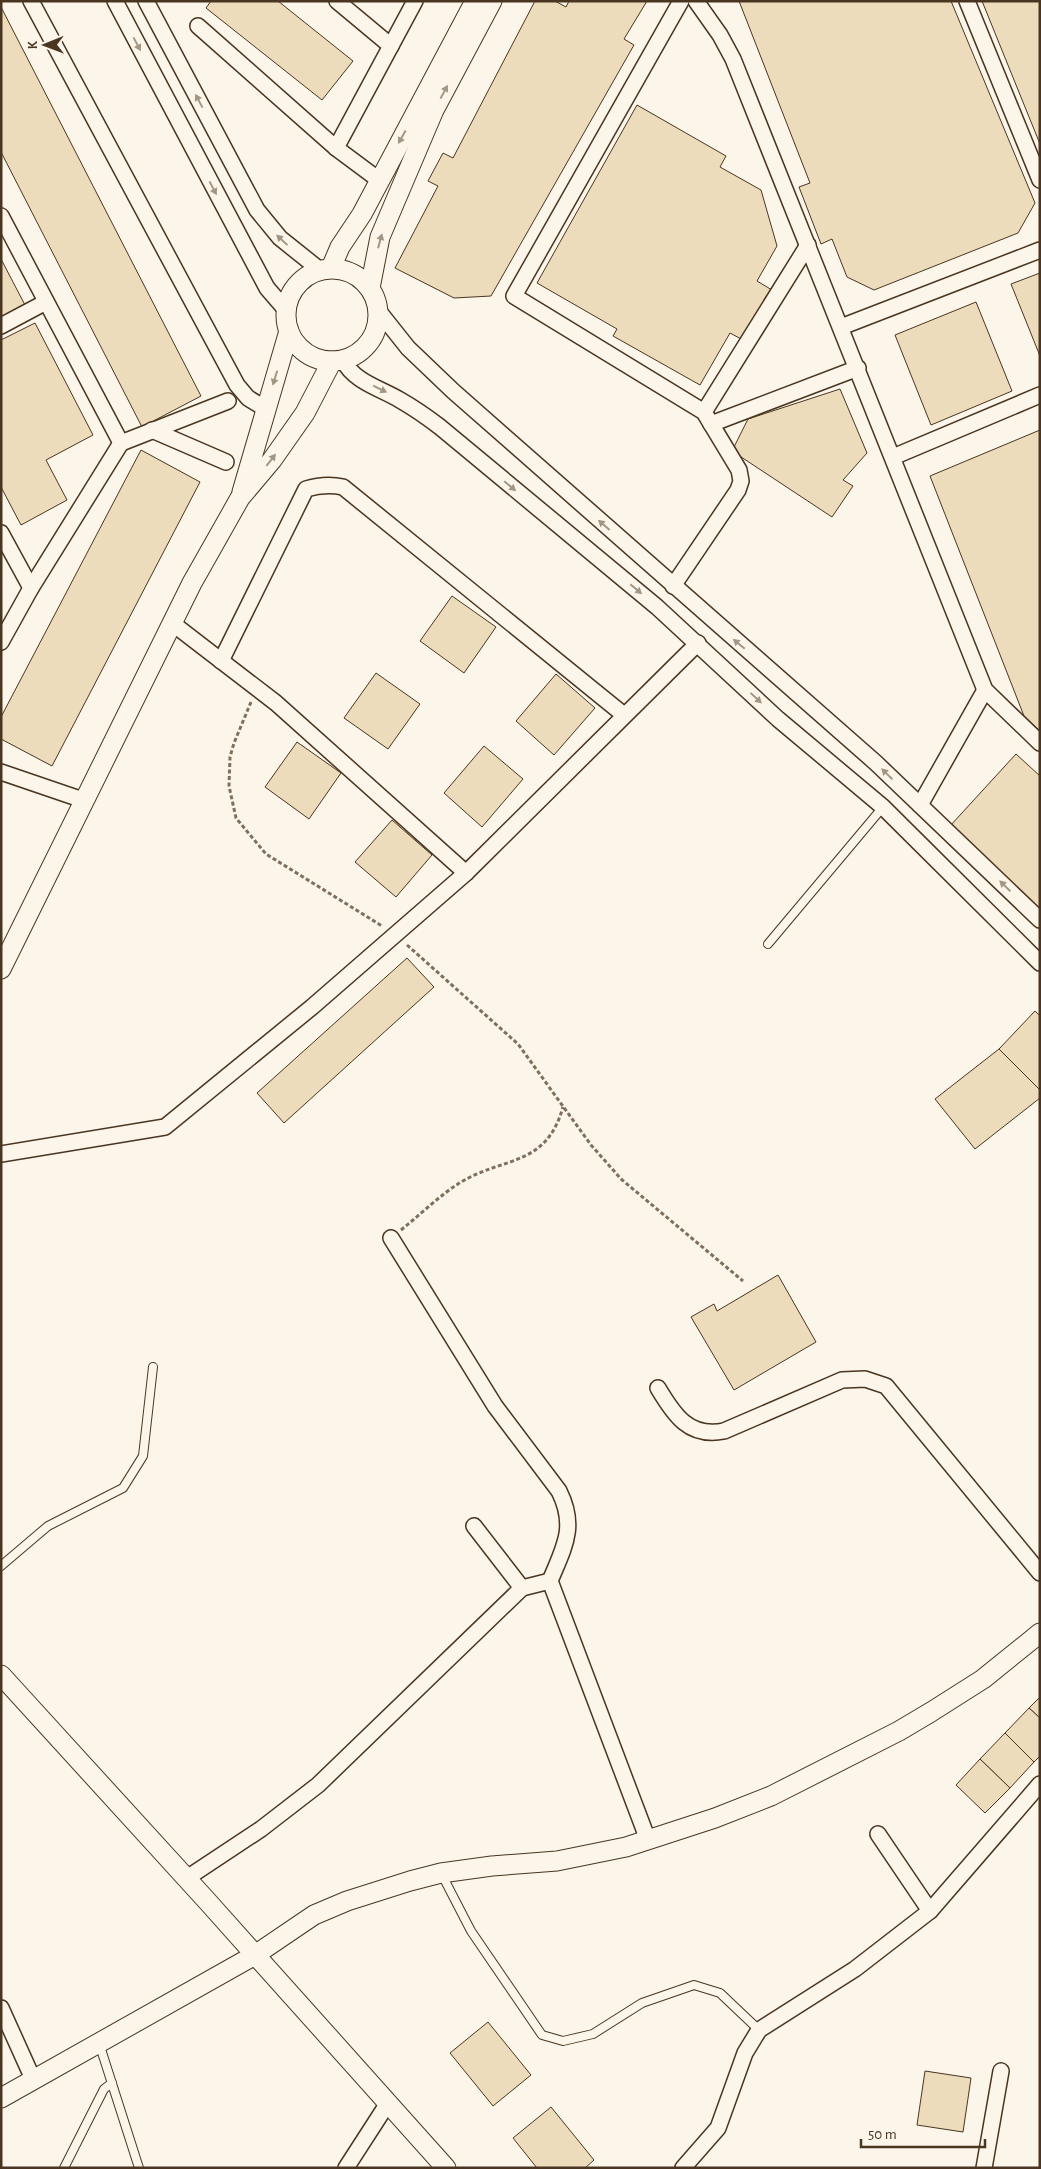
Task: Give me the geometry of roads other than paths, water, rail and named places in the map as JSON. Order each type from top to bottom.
[{"type":"street","points":[[31,1],[237,386],[248,398],[266,409]]},
{"type":"street","points":[[114,1],[267,288],[286,310]]},
{"type":"street","points":[[146,1],[257,210],[280,238],[326,269],[353,274],[370,288],[378,309],[408,348],[453,391],[672,586],[840,731],[1040,920]]},
{"type":"street","points":[[337,1],[391,46]]},
{"type":"street","points":[[336,148],[415,1]]},
{"type":"street","points":[[378,309],[375,331],[370,341],[362,350],[337,361],[321,360],[301,350],[289,332],[286,321],[288,299],[297,284],[310,274],[326,269],[362,214],[378,180],[475,1]]},
{"type":"street","points":[[370,288],[380,237],[426,128],[492,1]]},
{"type":"street","points":[[672,586],[740,486],[741,476],[739,470],[708,418],[514,296],[681,1]]},
{"type":"street","points":[[696,1],[720,34],[733,59],[986,690],[1040,743]]},
{"type":"street","points":[[967,1],[1040,180]]},
{"type":"street","points":[[198,26],[336,148],[378,180]]},
{"type":"street","points":[[1,216],[121,443]]},
{"type":"street","points":[[708,418],[808,245]]},
{"type":"street","points":[[841,327],[1040,250]]},
{"type":"street","points":[[1,326],[46,302]]},
{"type":"street","points":[[240,498],[289,332]]},
{"type":"street","points":[[1,969],[172,622],[240,498],[272,460],[305,413],[337,361]]},
{"type":"street","points":[[337,361],[357,378],[402,400],[440,427],[657,606],[778,720],[884,807],[1040,963]]},
{"type":"street","points":[[708,418],[858,368]]},
{"type":"street","points":[[893,457],[1040,395]]},
{"type":"street","points":[[1,642],[31,588],[121,443],[228,401]]},
{"type":"street","points":[[152,430],[226,462]]},
{"type":"street","points":[[221,661],[306,489],[315,486],[333,485],[343,487],[624,715]]},
{"type":"street","points":[[1,533],[31,588]]},
{"type":"street","points":[[172,622],[284,709],[466,873]]},
{"type":"street","points":[[1,1154],[165,1127],[312,1007],[466,873],[698,643]]},
{"type":"street","points":[[920,805],[986,690]]},
{"type":"street","points":[[1,772],[83,800]]},
{"type":"street","points":[[391,1238],[495,1406],[564,1500],[569,1519],[568,1537],[550,1581],[648,1840]]},
{"type":"street","points":[[658,1388],[682,1422],[698,1431],[707,1433],[724,1431],[842,1380],[865,1379],[886,1386],[1040,1573]]},
{"type":"street","points":[[474,1526],[522,1588]]},
{"type":"street","points":[[186,1878],[261,1829],[318,1785],[522,1588],[550,1581]]},
{"type":"street","points":[[1,2098],[255,1955],[314,1915],[382,1890],[441,1873],[483,1867],[557,1861],[589,1855],[648,1840],[716,1818],[770,1796],[899,1731],[983,1679],[1039,1635]]},
{"type":"street","points":[[5,1685],[186,1878],[446,2168]]},
{"type":"street","points":[[683,2168],[718,2128],[745,2054],[759,2030],[855,1969],[930,1911],[1040,1784]]},
{"type":"street","points":[[878,1834],[930,1911]]},
{"type":"street","points":[[1,2008],[33,2079]]},
{"type":"street","points":[[984,2168],[1001,2071]]},
{"type":"street","points":[[346,2168],[388,2103]]},
{"type":"lane","points":[[768,944],[884,807]]},
{"type":"lane","points":[[1,1566],[48,1526],[123,1488],[143,1456],[153,1367]]},
{"type":"lane","points":[[441,1873],[471,1931],[542,2035],[563,2041],[593,2034],[642,2003],[694,1985],[720,1993],[759,2030]]},
{"type":"lane","points":[[99,2043],[138,2168]]},
{"type":"lane","points":[[64,2168],[104,2089],[112,2083]]}]
